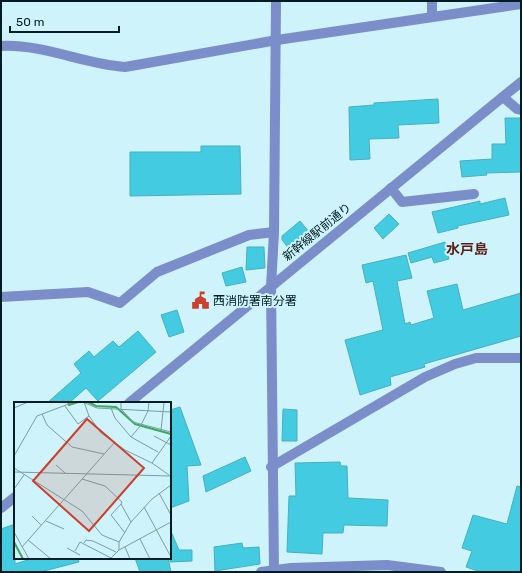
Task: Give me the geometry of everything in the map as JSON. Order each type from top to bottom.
[{"type":"street","points":[[274,570],[271,467],[271,287],[274,232],[277,40],[276,1]]},
{"type":"street","points":[[432,1],[432,17]]},
{"type":"street","points":[[1,46],[19,45],[68,54],[102,65],[125,66],[277,40],[521,4]]},
{"type":"street","name":"新幹線駅前通り","points":[[130,402],[521,82]]},
{"type":"street","points":[[503,97],[517,109],[521,110]]},
{"type":"street","points":[[391,188],[402,202],[474,194]]},
{"type":"street","points":[[1,297],[88,292],[120,303],[157,272],[249,235],[274,232]]},
{"type":"street","points":[[271,467],[425,377],[455,364],[476,358],[521,358]]},
{"type":"street","points":[[1,508],[14,498]]},
{"type":"street","points":[[261,572],[291,568],[387,565],[441,572]]},
{"type":"building","points":[[438,99],[439,123],[398,125],[399,138],[369,139],[370,159],[350,160],[349,107],[374,105],[374,103]]},
{"type":"building","points":[[505,118],[521,118],[521,172],[486,173],[487,175],[462,177],[460,161],[492,159],[492,144],[506,144]]},
{"type":"building","points":[[201,146],[240,146],[241,194],[130,196],[130,152],[201,152]]},
{"type":"building","points":[[505,198],[509,215],[458,226],[458,228],[438,233],[432,212],[480,201],[480,204]]},
{"type":"building","points":[[389,214],[399,224],[383,239],[374,228]]},
{"type":"building","points":[[300,221],[310,233],[290,250],[282,240],[282,236]]},
{"type":"building","points":[[445,242],[449,259],[434,263],[432,257],[411,263],[408,253]]},
{"type":"building","points":[[247,247],[264,247],[265,268],[246,270]]},
{"type":"building","points":[[406,255],[412,278],[397,281],[405,324],[410,322],[411,325],[434,318],[427,291],[457,284],[463,310],[521,293],[521,336],[424,364],[425,367],[390,377],[391,385],[360,395],[345,340],[383,330],[373,281],[366,283],[362,265]]},
{"type":"building","points":[[242,267],[246,282],[226,286],[222,273]]},
{"type":"building","points":[[177,310],[184,332],[169,337],[161,315]]},
{"type":"building","points":[[138,331],[156,352],[98,401],[86,388],[70,402],[48,402],[81,373],[74,364],[89,351],[94,357],[113,341],[119,347]]},
{"type":"building","points":[[180,407],[201,465],[187,466],[189,501],[171,508],[171,410]]},
{"type":"building","points":[[283,409],[297,410],[297,441],[282,441]]},
{"type":"building","points":[[245,457],[251,471],[206,492],[203,476]]},
{"type":"building","points":[[340,462],[341,466],[347,466],[348,498],[388,500],[387,526],[344,525],[343,533],[323,533],[322,554],[287,552],[289,496],[296,496],[295,463]]},
{"type":"building","points":[[517,486],[521,487],[521,572],[481,572],[466,567],[472,551],[462,548],[473,515],[507,524]]},
{"type":"building","points":[[14,524],[15,564],[31,559],[78,559],[79,562],[40,572],[1,572],[1,529]]},
{"type":"building","points":[[171,531],[179,550],[192,550],[192,561],[170,562]]},
{"type":"building","points":[[242,543],[243,548],[259,547],[260,564],[215,571],[214,547]]},
{"type":"building","points":[[135,559],[168,559],[171,572],[140,572]]},
{"type":"place","name":"西消防署南分署","points":[[200,301]]},
{"type":"district","name":"水戸島","points":[[467,249]]}]
